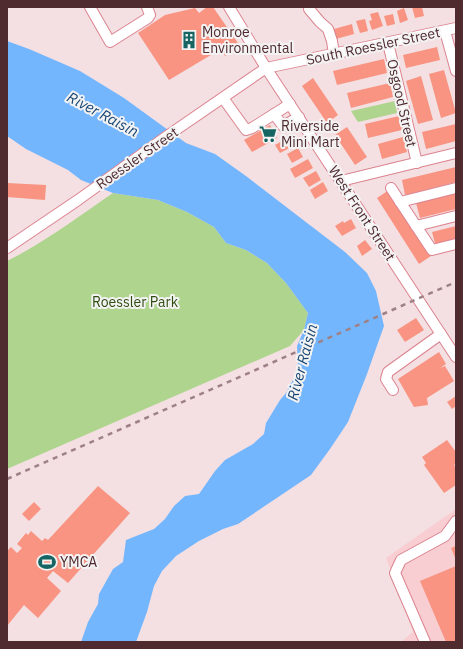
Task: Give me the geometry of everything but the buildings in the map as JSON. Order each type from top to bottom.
[{"type":"street","points":[[90,7],[110,42],[148,18],[150,15],[147,7]]},
{"type":"street","name":"West Front Street","points":[[229,7],[266,68],[456,357]]},
{"type":"street","points":[[309,8],[320,22],[328,29],[334,54]]},
{"type":"street","name":"South Roessler Street","points":[[266,68],[456,28]]},
{"type":"street","points":[[445,31],[456,71]]},
{"type":"street","name":"Osgood Street","points":[[388,43],[417,163]]},
{"type":"street","name":"Roessler Street","points":[[7,248],[266,68]]},
{"type":"street","points":[[223,98],[246,130],[252,128],[290,104]]},
{"type":"street","points":[[274,114],[283,126],[299,117]]},
{"type":"street","points":[[341,181],[456,153]]},
{"type":"street","points":[[391,188],[432,250],[456,244]]},
{"type":"street","points":[[400,202],[456,188]]},
{"type":"street","points":[[416,226],[456,216]]},
{"type":"street","points":[[393,390],[386,379],[388,372],[441,334]]},
{"type":"street","points":[[422,641],[395,573],[401,560],[445,536],[456,521]]},
{"type":"shaded area","points":[[456,509],[456,642],[401,642],[413,632],[386,558]]},
{"type":"green space","points":[[395,101],[397,113],[358,122],[351,111]]},
{"type":"green space","name":"Roessler Park","points":[[113,193],[158,200],[187,212],[214,227],[226,243],[246,250],[267,263],[286,283],[308,313],[304,330],[290,346],[7,469],[7,261],[48,238]]},
{"type":"water","name":"River Raisin","points":[[7,41],[80,71],[124,98],[186,143],[215,154],[246,176],[345,252],[367,273],[376,291],[384,326],[348,422],[311,475],[238,524],[223,529],[199,541],[176,556],[162,571],[154,586],[147,612],[136,642],[81,642],[88,622],[98,604],[99,594],[113,569],[123,562],[126,540],[154,529],[185,496],[199,494],[215,471],[225,460],[253,444],[264,434],[266,423],[286,393],[298,367],[297,346],[304,330],[308,313],[286,283],[267,263],[246,250],[226,243],[214,227],[187,212],[158,200],[113,193],[81,180],[68,170],[26,149],[7,136]]},
{"type":"railway","points":[[7,479],[456,282]]},
{"type":"place","name":"Monroe Environmental","points":[[189,40]]},
{"type":"place","name":"Riverside Mini Mart","points":[[268,134]]},
{"type":"place","name":"YMCA","points":[[47,562]]}]
